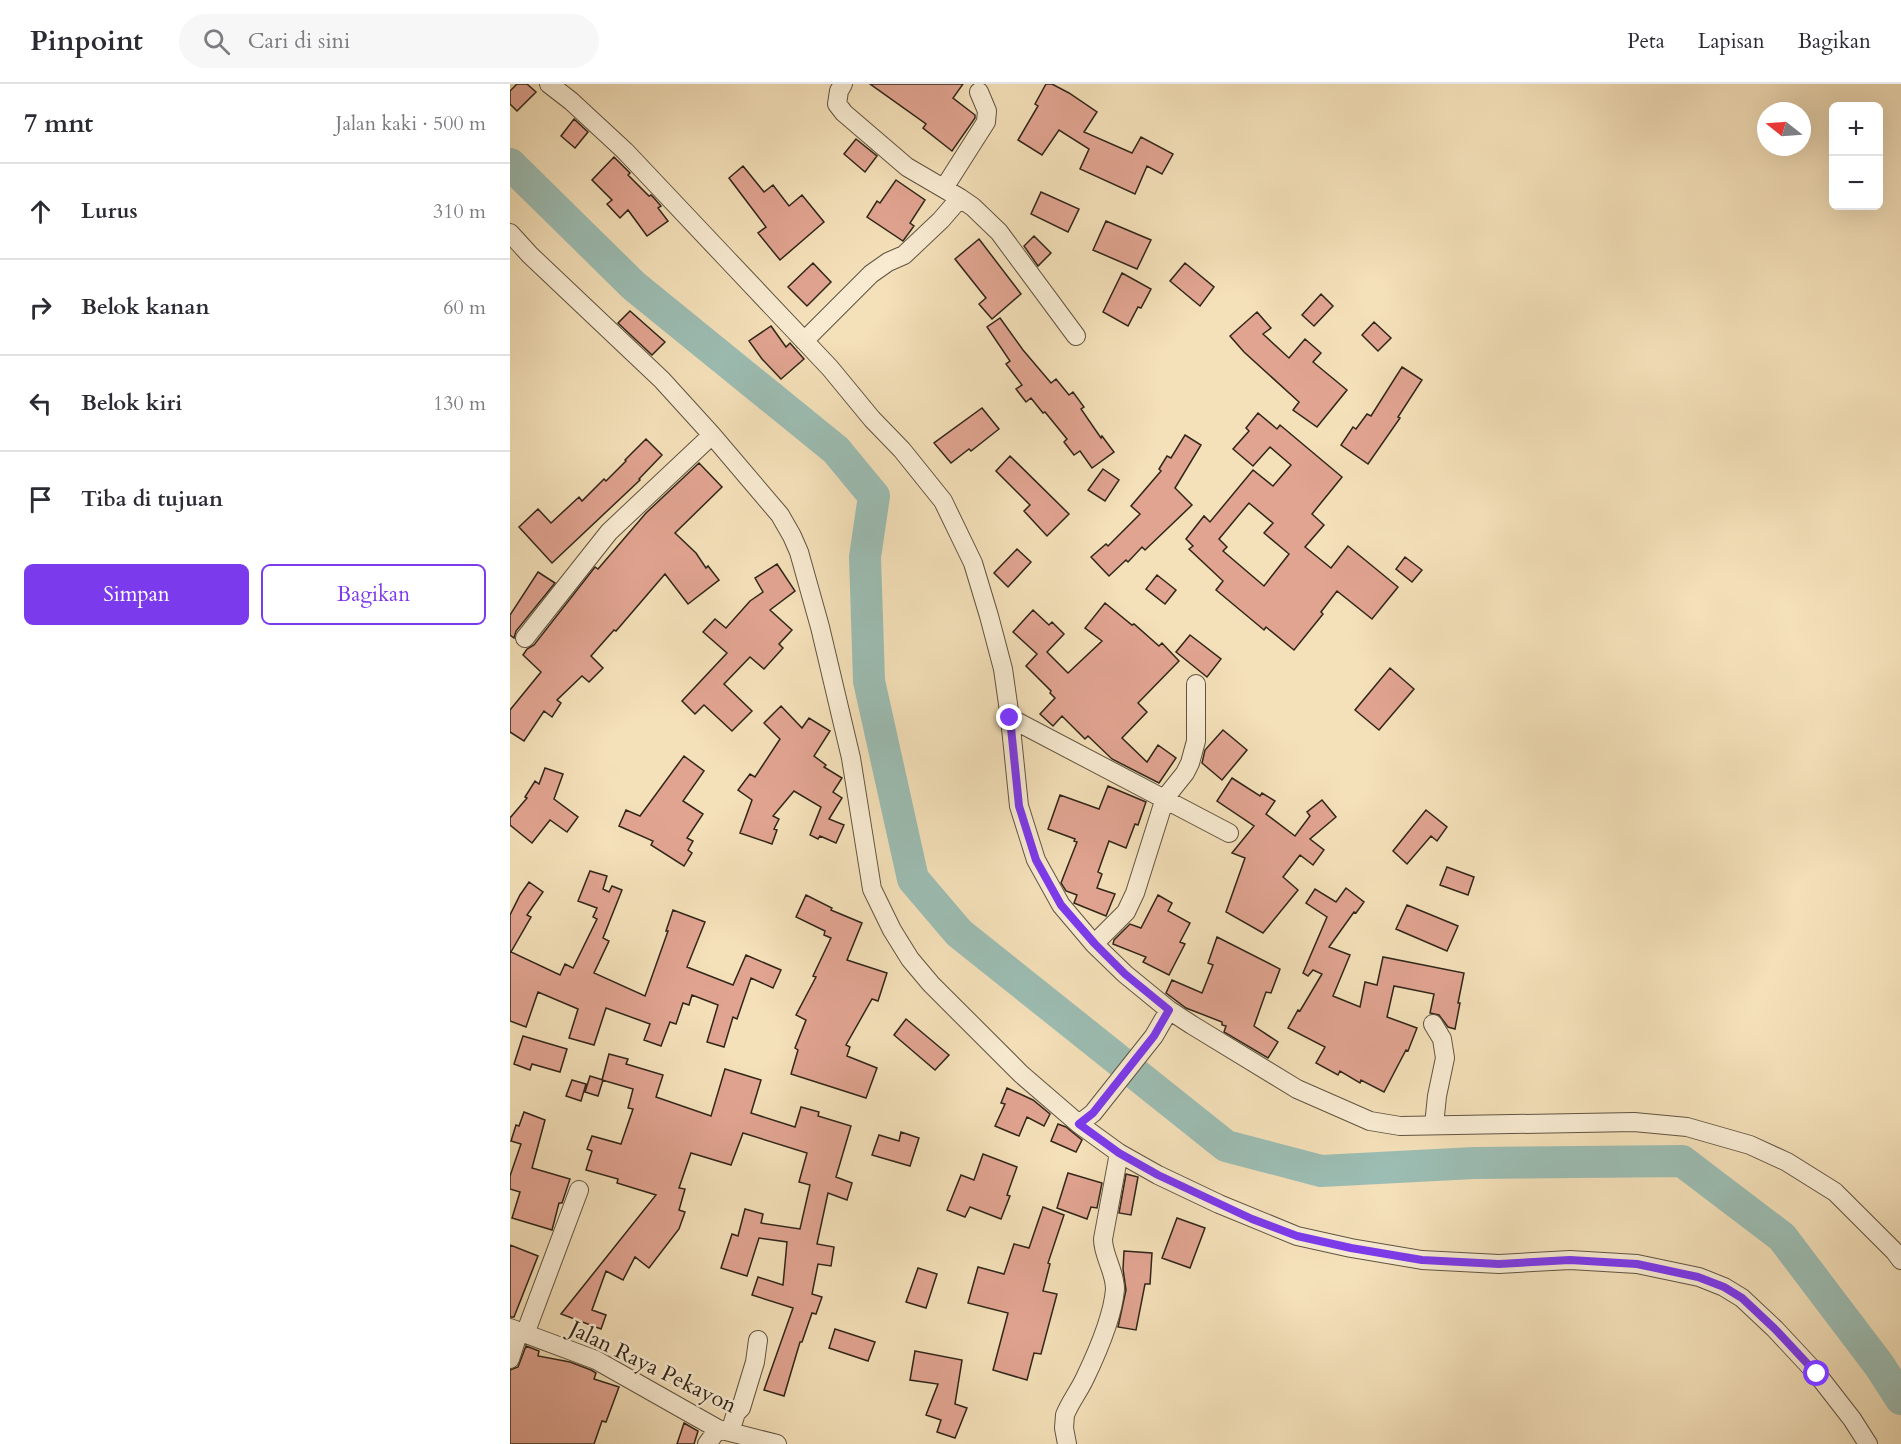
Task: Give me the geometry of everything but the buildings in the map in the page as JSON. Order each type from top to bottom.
[{"type":"street","points":[[549,84],[625,151],[830,368],[943,501],[973,563],[1003,669],[1019,806],[1036,860],[1061,905],[1125,974],[1169,1010],[1297,1089],[1370,1121],[1400,1126],[1634,1122],[1687,1127],[1750,1145],[1788,1162],[1835,1192],[1896,1252],[1901,1260]]},
{"type":"street","points":[[843,84],[838,91],[837,104],[844,113],[907,167],[973,207],[999,231],[1076,336]]},
{"type":"street","points":[[944,188],[986,122],[987,111],[979,92]]},
{"type":"street","points":[[804,341],[871,274],[888,262],[904,255],[941,220],[960,198]]},
{"type":"street","points":[[510,233],[530,255],[662,380],[780,515],[799,552],[820,627],[851,758],[872,889],[892,930],[910,959],[931,984],[1021,1074],[1086,1119],[1119,1153],[1158,1175],[1252,1219],[1297,1236],[1422,1260],[1499,1264],[1570,1260],[1637,1264],[1698,1277],[1724,1287],[1742,1298],[1817,1374],[1868,1444]]},
{"type":"street","points":[[525,638],[609,532],[712,435]]},
{"type":"street","points":[[1095,944],[1125,912],[1135,893],[1165,798],[1185,773],[1190,762],[1196,741],[1196,684]]},
{"type":"street","points":[[1010,718],[1229,833]]},
{"type":"street","points":[[1086,1119],[1154,1036],[1169,1010]]},
{"type":"street","points":[[1432,1024],[1442,1039],[1445,1058],[1434,1125]]},
{"type":"street","points":[[1067,1444],[1064,1428],[1065,1415],[1101,1345],[1113,1299],[1115,1287],[1103,1239],[1119,1153]]},
{"type":"street","points":[[510,1359],[518,1331],[579,1190]]},
{"type":"street","name":"Jalan Raya Pekayon","points":[[518,1331],[596,1360],[729,1425],[777,1444]]},
{"type":"street","points":[[707,1444],[729,1425],[741,1408],[755,1362],[758,1340]]},
{"type":"waterway","points":[[510,164],[634,286],[836,450],[874,496],[865,557],[869,681],[913,879],[959,933],[1226,1146],[1321,1171],[1474,1163],[1682,1161],[1782,1237],[1879,1365],[1901,1399]]},
{"type":"route","points":[[1010,718],[1019,806],[1036,860],[1061,905],[1095,944],[1125,974],[1169,1010],[1154,1036],[1093,1113],[1079,1124],[1119,1153],[1158,1175],[1252,1219],[1297,1236],[1422,1260],[1499,1264],[1570,1260],[1637,1264],[1698,1277],[1724,1287],[1742,1298],[1817,1374]]}]
